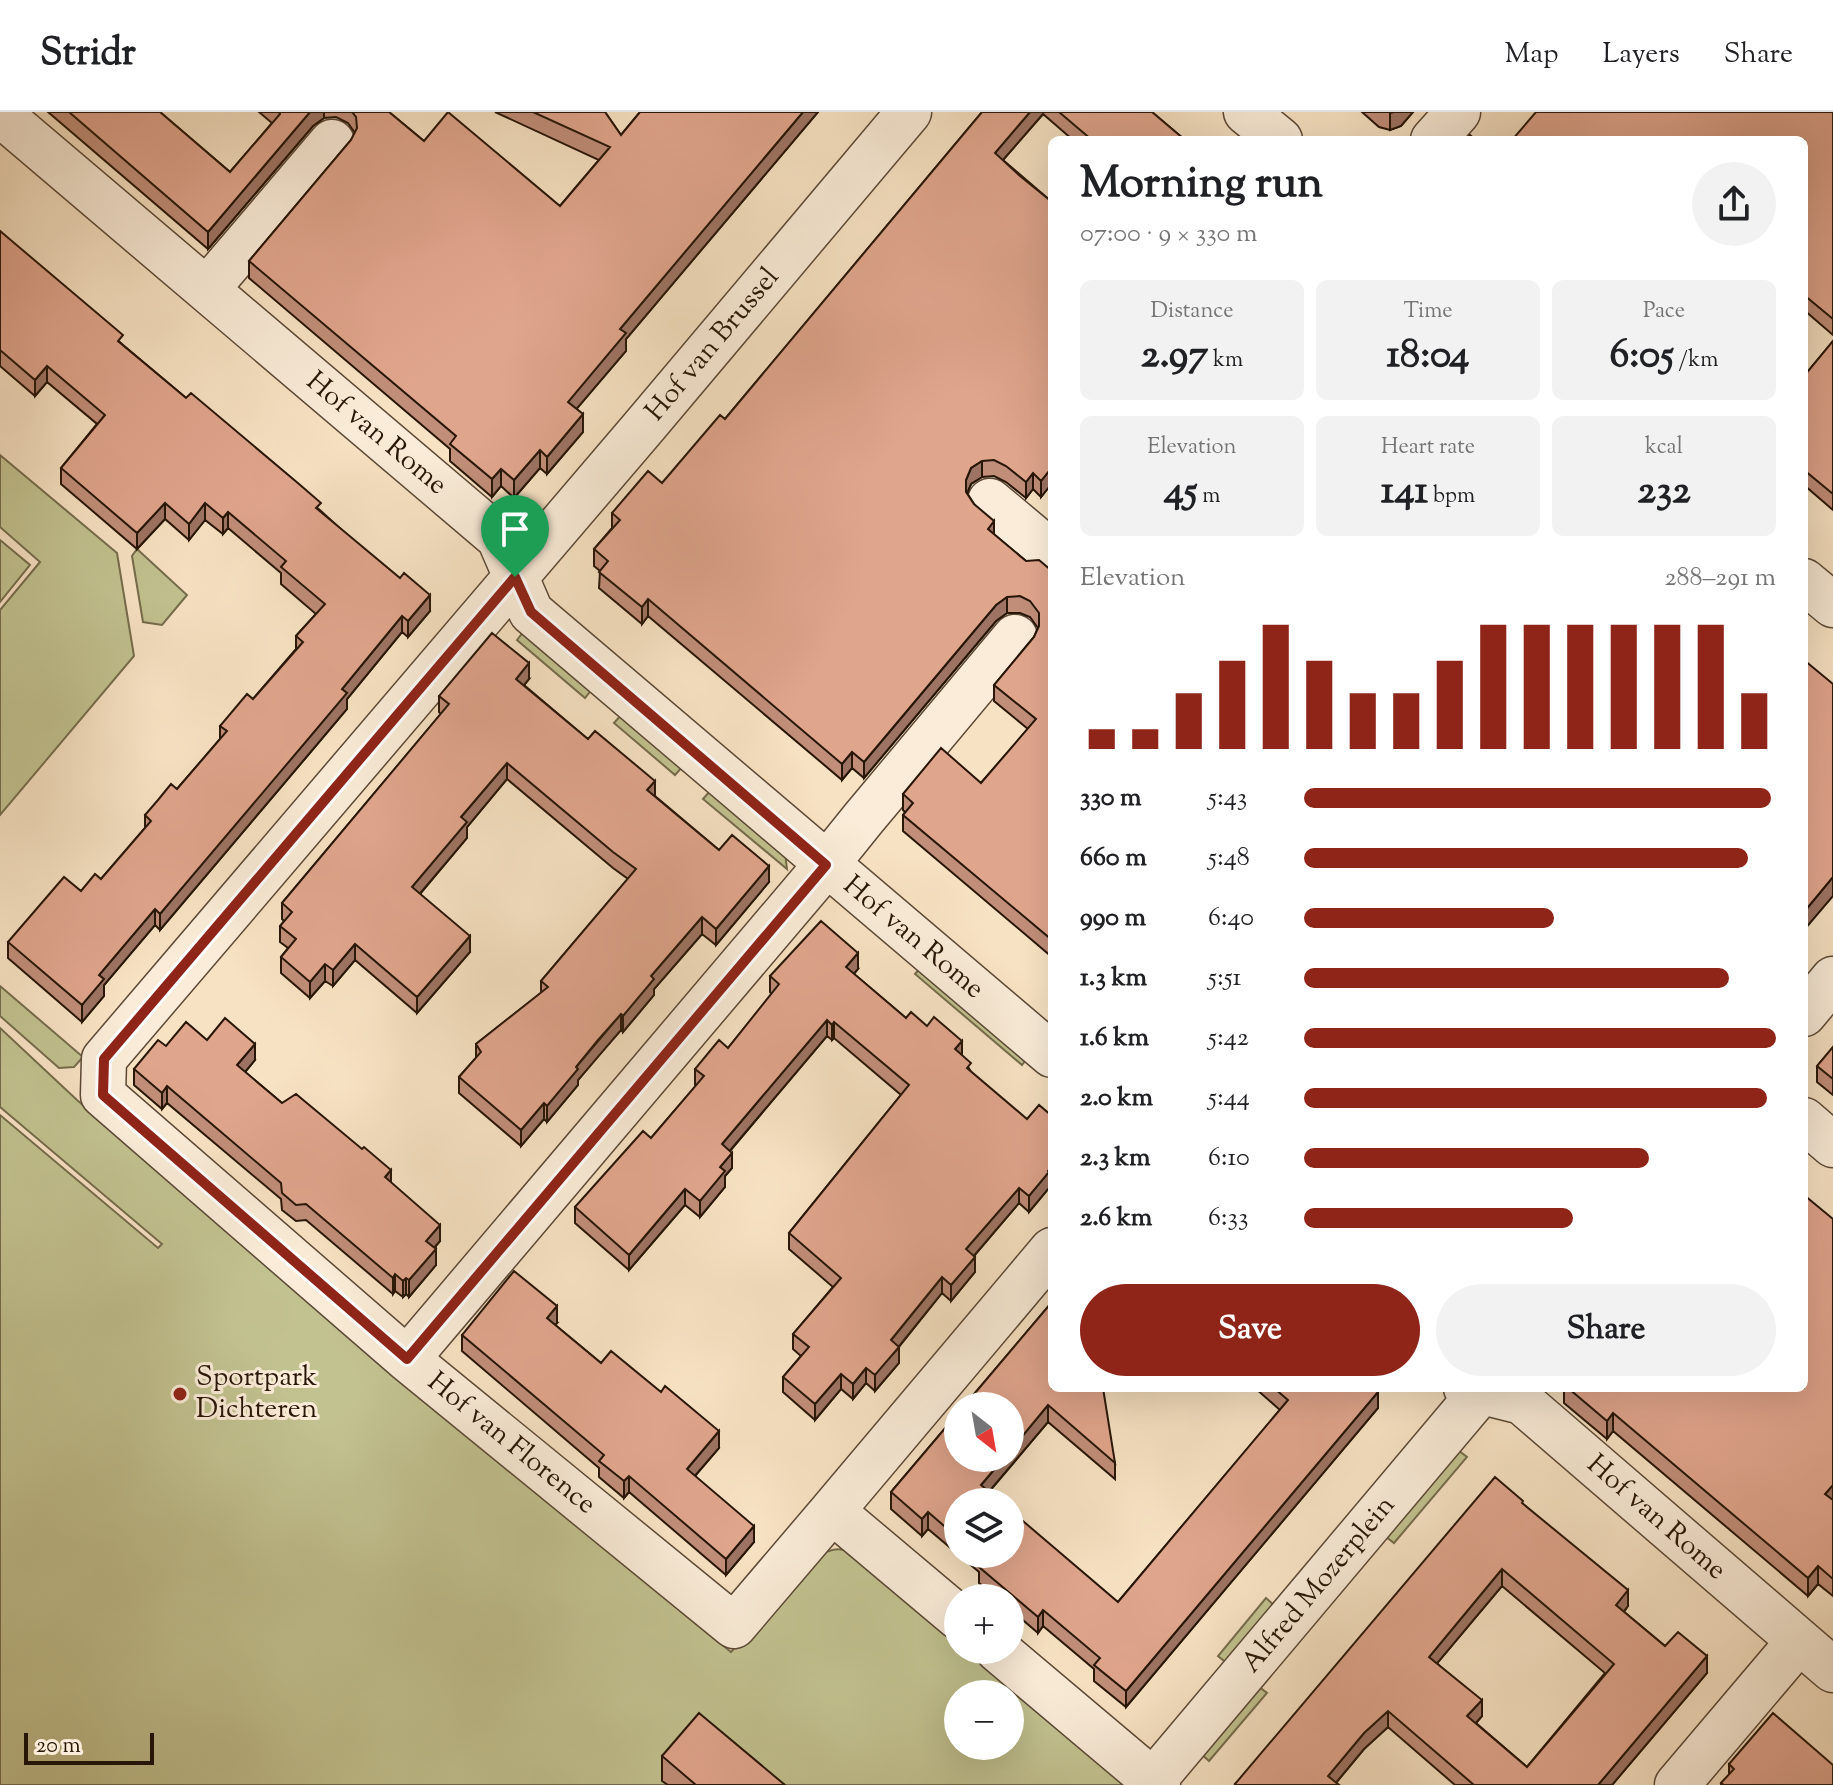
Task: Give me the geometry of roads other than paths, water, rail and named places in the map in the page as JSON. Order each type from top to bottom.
[{"type":"street","name":"Hof van Brussel","points":[[515,577],[909,112]]},
{"type":"street","points":[[1246,112],[1275,136]]},
{"type":"street","points":[[1437,136],[1458,112]]},
{"type":"street","name":"Hof van Rome","points":[[0,114],[499,538],[531,612],[1048,1052]]},
{"type":"street","points":[[207,289],[332,142]]},
{"type":"street","points":[[990,501],[1048,544]]},
{"type":"street","name":"Hof van Florence","points":[[515,577],[104,1059],[103,1095],[407,1359],[734,1626],[1048,1255]]},
{"type":"street","points":[[1808,584],[1833,605]]},
{"type":"street","points":[[407,1359],[1015,637]]},
{"type":"street","points":[[1808,1009],[1833,979]]},
{"type":"street","points":[[1808,1123],[1833,1145]]},
{"type":"street","name":"Alfred Mozerplein","points":[[1156,1783],[1475,1392]]},
{"type":"street","name":"Hof van Rome","points":[[1487,1392],[1522,1402],[1822,1656]]},
{"type":"street","points":[[832,1511],[944,1605]]},
{"type":"street","points":[[1677,1785],[1822,1656]]},
{"type":"street","points":[[1015,1664],[1156,1783]]},
{"type":"place","name":"Sportpark Dichteren","points":[[180,1394]]}]
